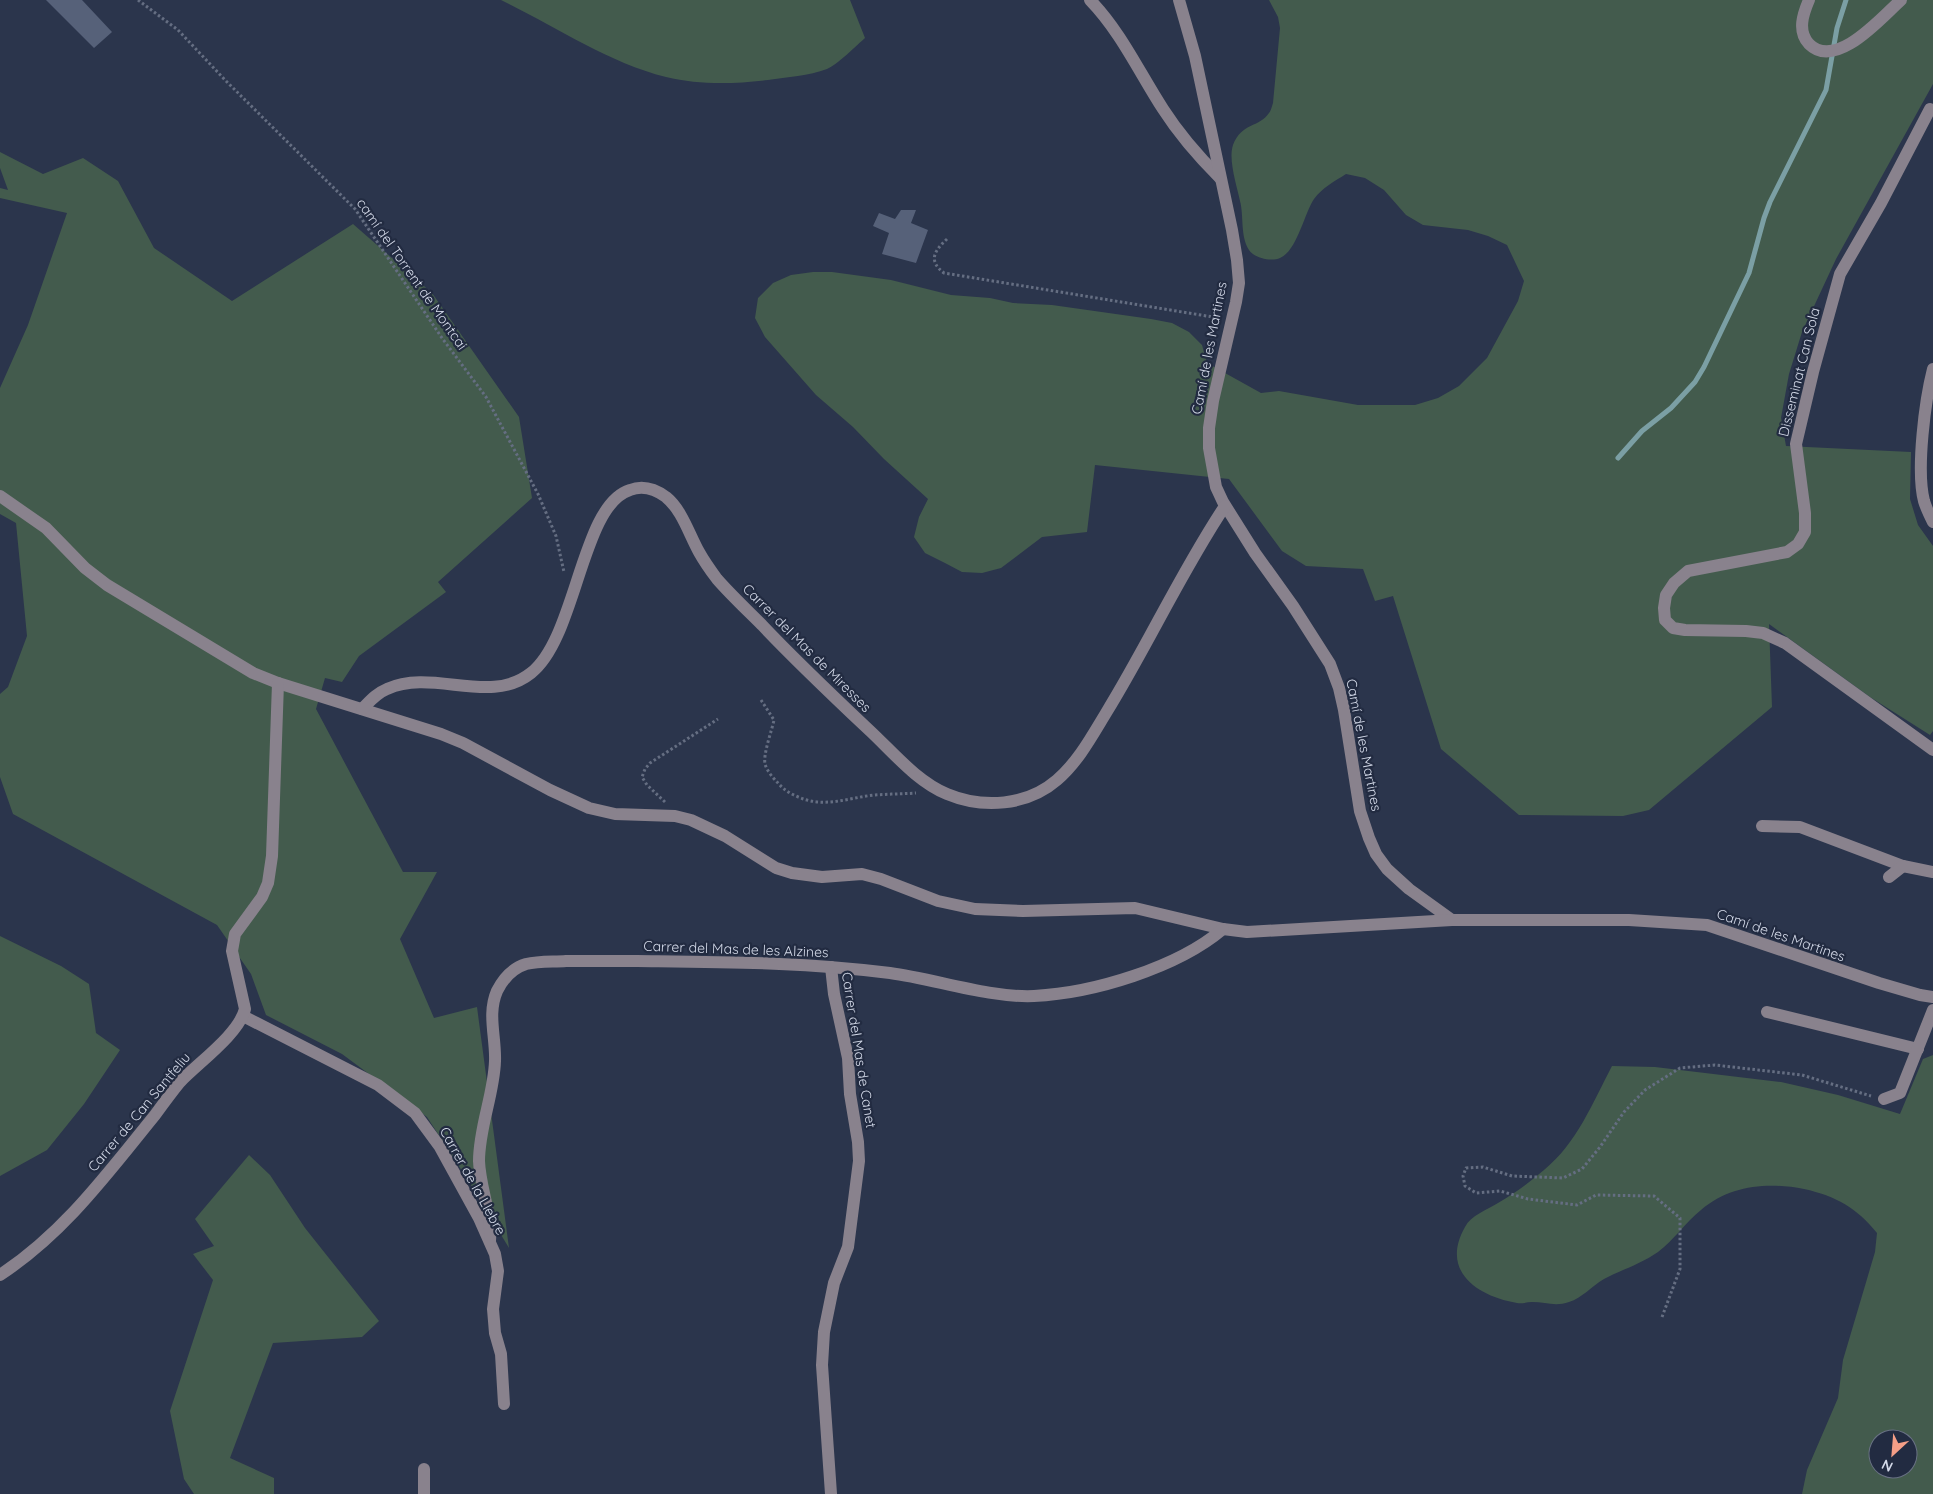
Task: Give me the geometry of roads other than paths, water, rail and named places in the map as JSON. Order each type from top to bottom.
[{"type":"street","points":[[1090,0],[1110,23],[1129,51],[1163,110],[1203,161],[1220,178]]},
{"type":"street","name":"Camí de les Martines","points":[[1179,0],[1195,56],[1232,230],[1239,283],[1213,401],[1209,428],[1209,448],[1216,487],[1225,506],[1330,664],[1339,688],[1344,710],[1360,811],[1376,854],[1387,869],[1409,889],[1452,920],[1629,920],[1707,925],[1879,983],[1933,997]]},
{"type":"street","points":[[1809,0],[1802,22],[1805,38],[1818,49],[1832,52],[1842,49],[1856,40],[1902,0]]},
{"type":"street","name":"Disseminat Can Sola","points":[[1930,109],[1881,203],[1840,274],[1813,372],[1796,444],[1805,513],[1805,532],[1798,544],[1787,552],[1688,571],[1674,583],[1666,595],[1664,608],[1665,620],[1673,628],[1763,633],[1784,643],[1933,750]]},
{"type":"street","points":[[1933,369],[1923,438],[1921,484],[1924,502],[1933,522]]},
{"type":"street","name":"Carrer del Mas de Miresses","points":[[362,708],[378,693],[390,687],[404,684],[432,682],[489,687],[503,686],[519,680],[532,672],[543,660],[557,638],[572,592],[598,525],[607,508],[622,493],[644,487],[655,490],[674,505],[689,530],[700,554],[717,578],[741,605],[827,690],[926,783],[959,798],[975,802],[989,804],[1020,799],[1046,789],[1072,766],[1137,662],[1193,557],[1225,506]]},
{"type":"street","points":[[0,496],[46,528],[85,568],[107,585],[253,673],[278,683],[441,734],[463,743],[531,780],[589,808],[615,814],[660,814],[684,818],[725,836],[776,868],[792,873],[822,876],[862,874],[938,900],[975,909],[1023,911],[1135,908],[1222,929],[1247,932],[1452,920]]},
{"type":"street","points":[[243,1016],[245,1009],[232,951],[235,934],[262,897],[268,883],[272,856],[278,683]]},
{"type":"street","points":[[1762,826],[1800,827],[1903,866],[1933,872]]},
{"type":"street","points":[[1889,877],[1903,866]]},
{"type":"street","name":"Carrer del Mas de les Alzines","points":[[490,1240],[490,1218],[479,1160],[495,1063],[496,1046],[492,1004],[504,979],[514,970],[524,965],[540,962],[582,961],[809,964],[927,978],[1000,994],[1033,996],[1079,989],[1142,973],[1193,950],[1210,940],[1222,929]]},
{"type":"street","name":"Carrer del Mas de Canet","points":[[831,967],[834,994],[848,1058],[850,1094],[858,1142],[859,1162],[848,1247],[834,1284],[824,1332],[822,1365],[831,1494]]},
{"type":"street","points":[[1884,1099],[1900,1093],[1933,1010]]},
{"type":"street","points":[[1767,1012],[1918,1049]]},
{"type":"street","name":"Carrer de la Llebre","points":[[243,1016],[378,1085],[414,1113],[440,1147],[490,1240],[495,1254],[498,1271],[493,1309],[495,1333],[500,1354],[504,1404]]},
{"type":"street","name":"Carrer de Can Santfeliu","points":[[0,1275],[44,1243],[72,1215],[180,1083],[234,1029],[243,1016]]},
{"type":"street","points":[[424,1469],[424,1494]]},
{"type":"waterway","points":[[1618,458],[1642,431],[1671,408],[1695,382],[1704,367],[1749,273],[1770,202],[1826,90],[1837,28],[1846,0]]}]
